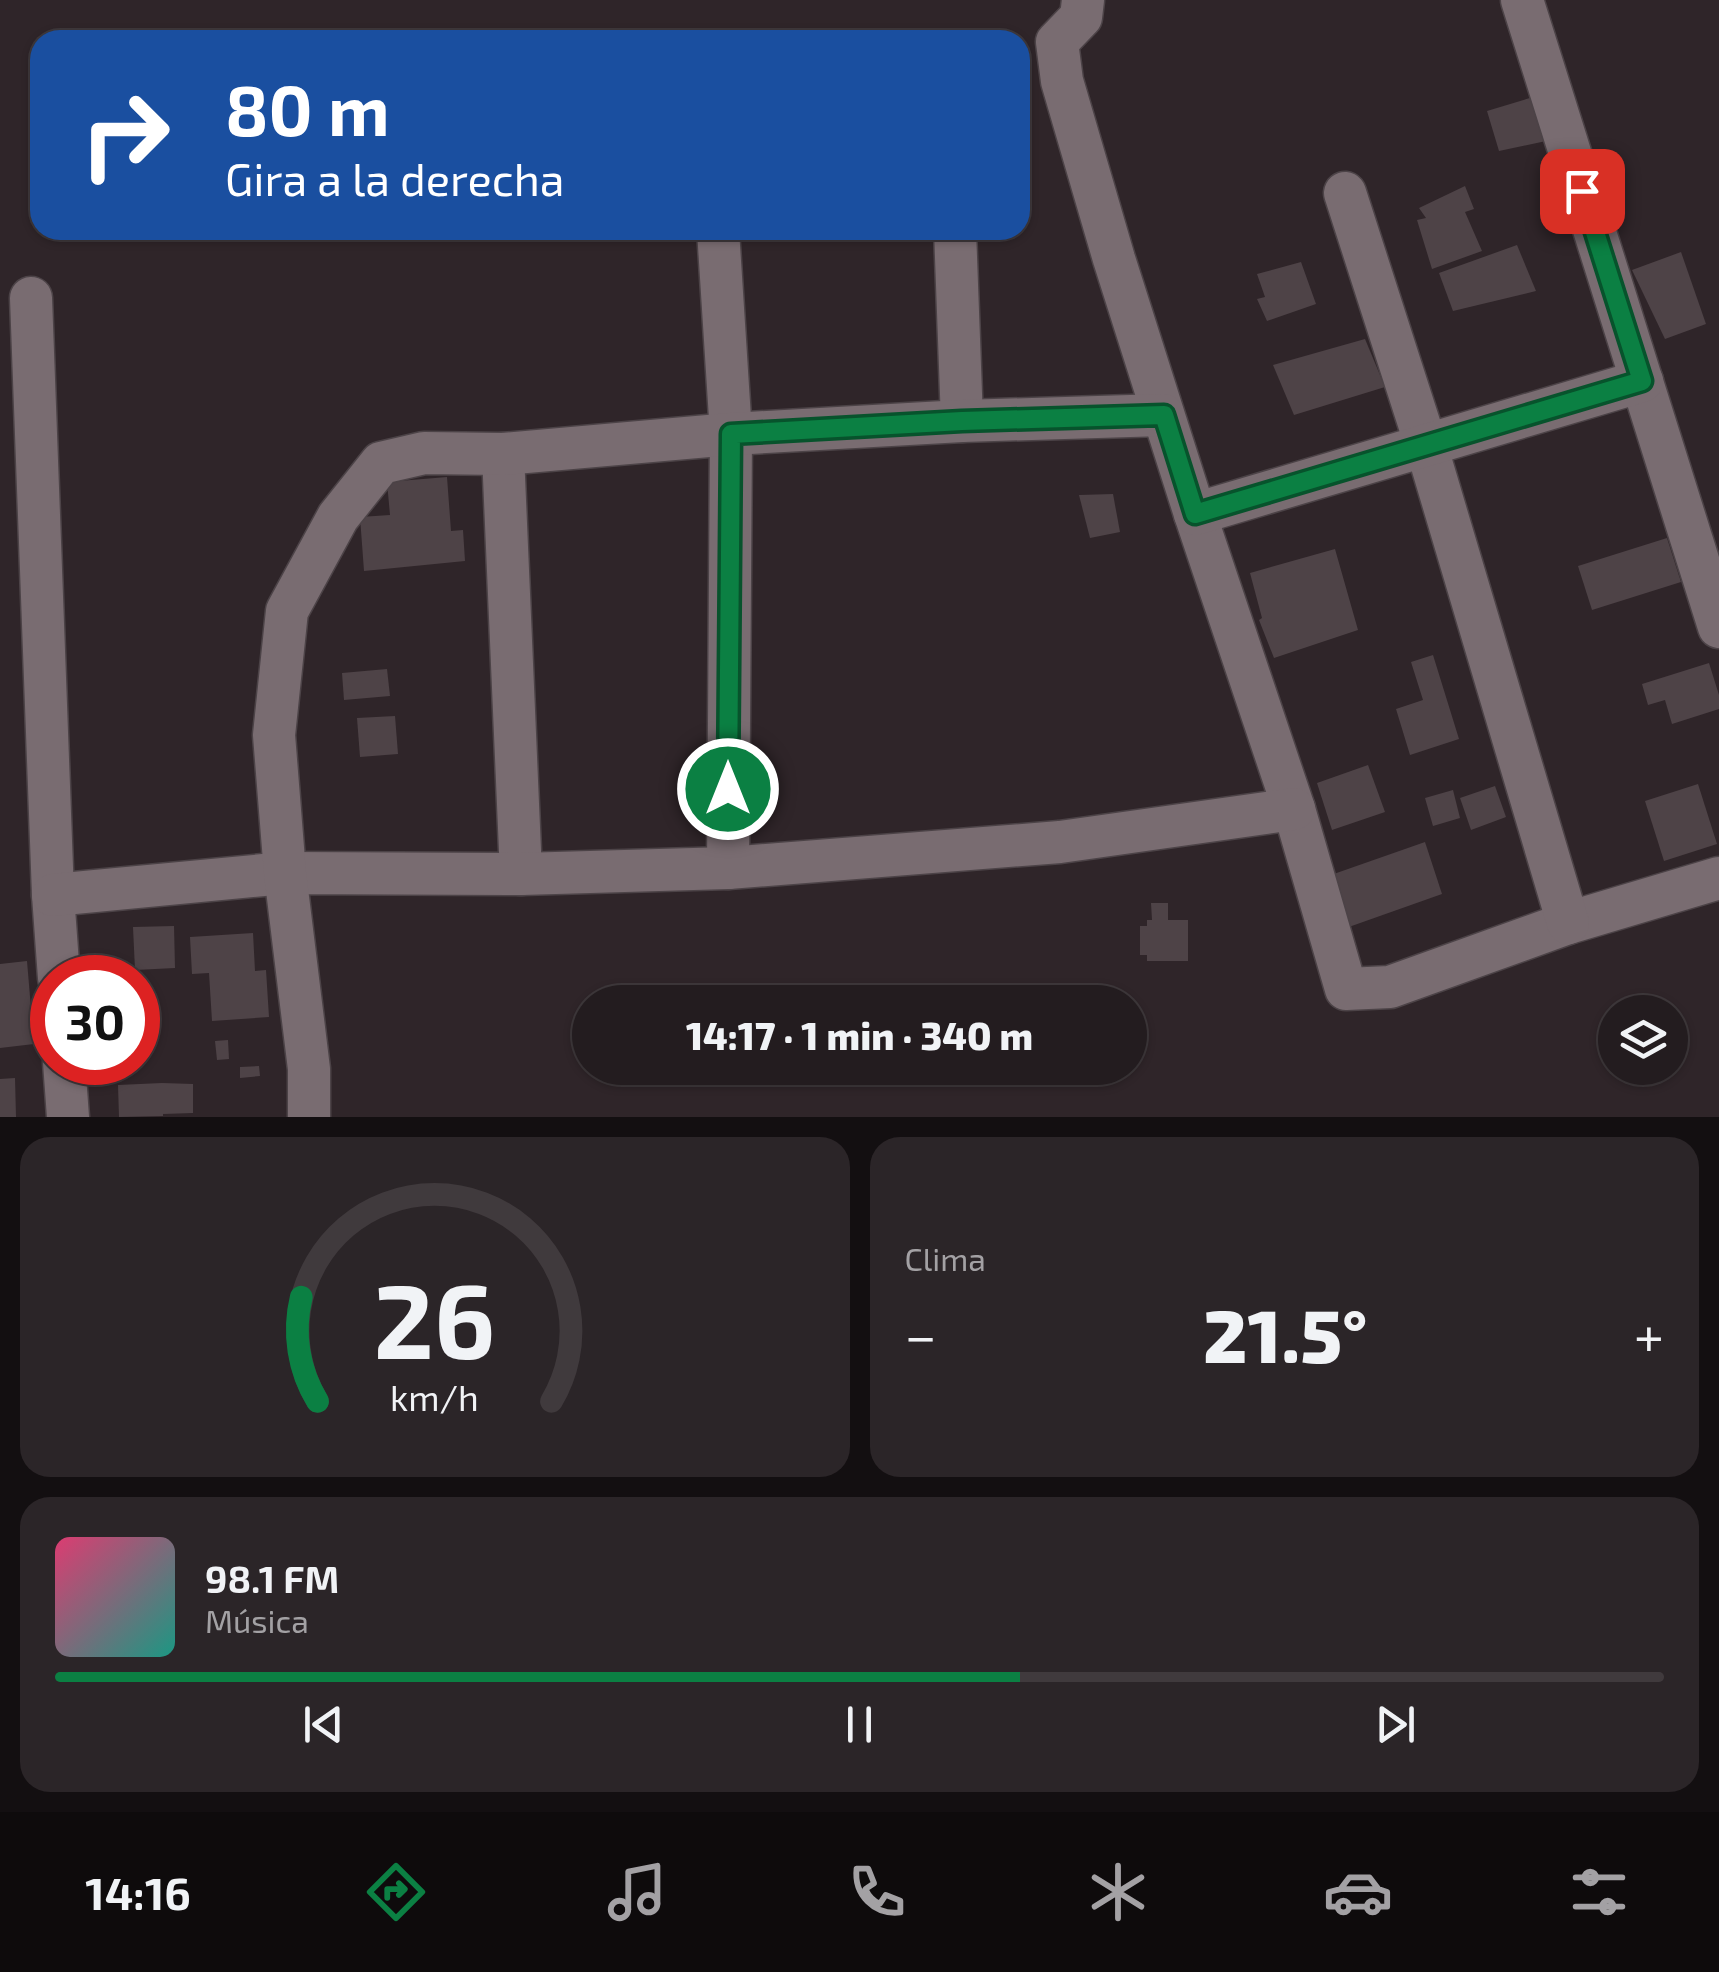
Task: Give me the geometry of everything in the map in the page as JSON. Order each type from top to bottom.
[{"type":"street","points":[[1083,0],[1081,17],[1057,42],[1062,81],[1195,514],[1294,810],[1346,990],[1390,987],[1568,923],[1719,878]]},
{"type":"street","points":[[1522,0],[1719,627]]},
{"type":"street","points":[[1344,193],[1426,446],[1568,923]]},
{"type":"street","points":[[719,240],[731,434],[728,868]]},
{"type":"street","points":[[954,240],[962,421]]},
{"type":"street","points":[[32,298],[58,955]]},
{"type":"street","points":[[1195,514],[1642,381]]},
{"type":"street","points":[[309,1117],[310,1070],[285,872],[274,735],[287,611],[338,516],[382,463],[424,454],[503,454],[731,434],[1164,415]]},
{"type":"street","points":[[503,454],[521,874]]},
{"type":"street","points":[[54,895],[285,872],[521,874],[728,868],[1060,842],[1294,810]]},
{"type":"street","points":[[66,1085],[68,1117]]},
{"type":"building","points":[[1533,97],[1546,141],[1499,151],[1487,111]]},
{"type":"building","points":[[1465,186],[1474,209],[1465,212],[1482,251],[1432,269],[1417,220],[1426,218],[1419,208]]},
{"type":"building","points":[[1517,245],[1536,291],[1453,311],[1439,273]]},
{"type":"building","points":[[1681,252],[1706,324],[1665,339],[1632,270]]},
{"type":"building","points":[[1301,262],[1316,304],[1267,321],[1257,299],[1265,297],[1257,274]]},
{"type":"building","points":[[1365,339],[1385,387],[1294,415],[1273,365]]},
{"type":"building","points":[[447,477],[451,531],[463,530],[465,561],[364,571],[360,517],[390,515],[387,482]]},
{"type":"building","points":[[1113,494],[1120,532],[1090,538],[1079,495]]},
{"type":"building","points":[[1667,538],[1681,582],[1592,610],[1578,566]]},
{"type":"building","points":[[1335,549],[1358,630],[1274,658],[1259,620],[1262,618],[1250,573]]},
{"type":"building","points":[[1433,655],[1459,739],[1410,755],[1396,709],[1423,700],[1411,662]]},
{"type":"building","points":[[1709,663],[1719,709],[1672,724],[1665,700],[1648,705],[1642,684]]},
{"type":"building","points":[[387,669],[390,696],[344,700],[342,673]]},
{"type":"building","points":[[395,716],[398,754],[360,757],[357,718]]},
{"type":"building","points":[[1368,765],[1385,812],[1332,830],[1317,783]]},
{"type":"building","points":[[1698,784],[1717,844],[1664,861],[1645,801]]},
{"type":"building","points":[[1495,786],[1506,817],[1471,830],[1460,798]]},
{"type":"building","points":[[1453,790],[1460,818],[1433,826],[1425,798]]},
{"type":"building","points":[[1425,842],[1442,894],[1346,928],[1328,876]]},
{"type":"building","points":[[1151,903],[1168,903],[1168,920],[1188,920],[1188,961],[1147,961],[1147,955],[1140,955],[1140,926],[1147,926],[1147,920],[1152,920]]},
{"type":"building","points":[[174,926],[175,968],[160,969],[160,955],[134,955],[133,927]]},
{"type":"building","points":[[253,933],[255,971],[266,970],[269,1017],[212,1021],[209,973],[192,974],[190,937]]},
{"type":"building","points":[[27,961],[30,1044],[0,1048],[0,964]]},
{"type":"building","points":[[228,1040],[229,1059],[217,1060],[215,1041]]},
{"type":"building","points":[[259,1066],[260,1076],[240,1078],[240,1067]]},
{"type":"building","points":[[15,1078],[16,1117],[0,1117],[0,1079]]},
{"type":"building","points":[[193,1084],[193,1113],[119,1117],[118,1085]]},
{"type":"route","points":[[728,789],[731,434],[1164,415],[1195,514],[1642,381],[1582,191]]}]
